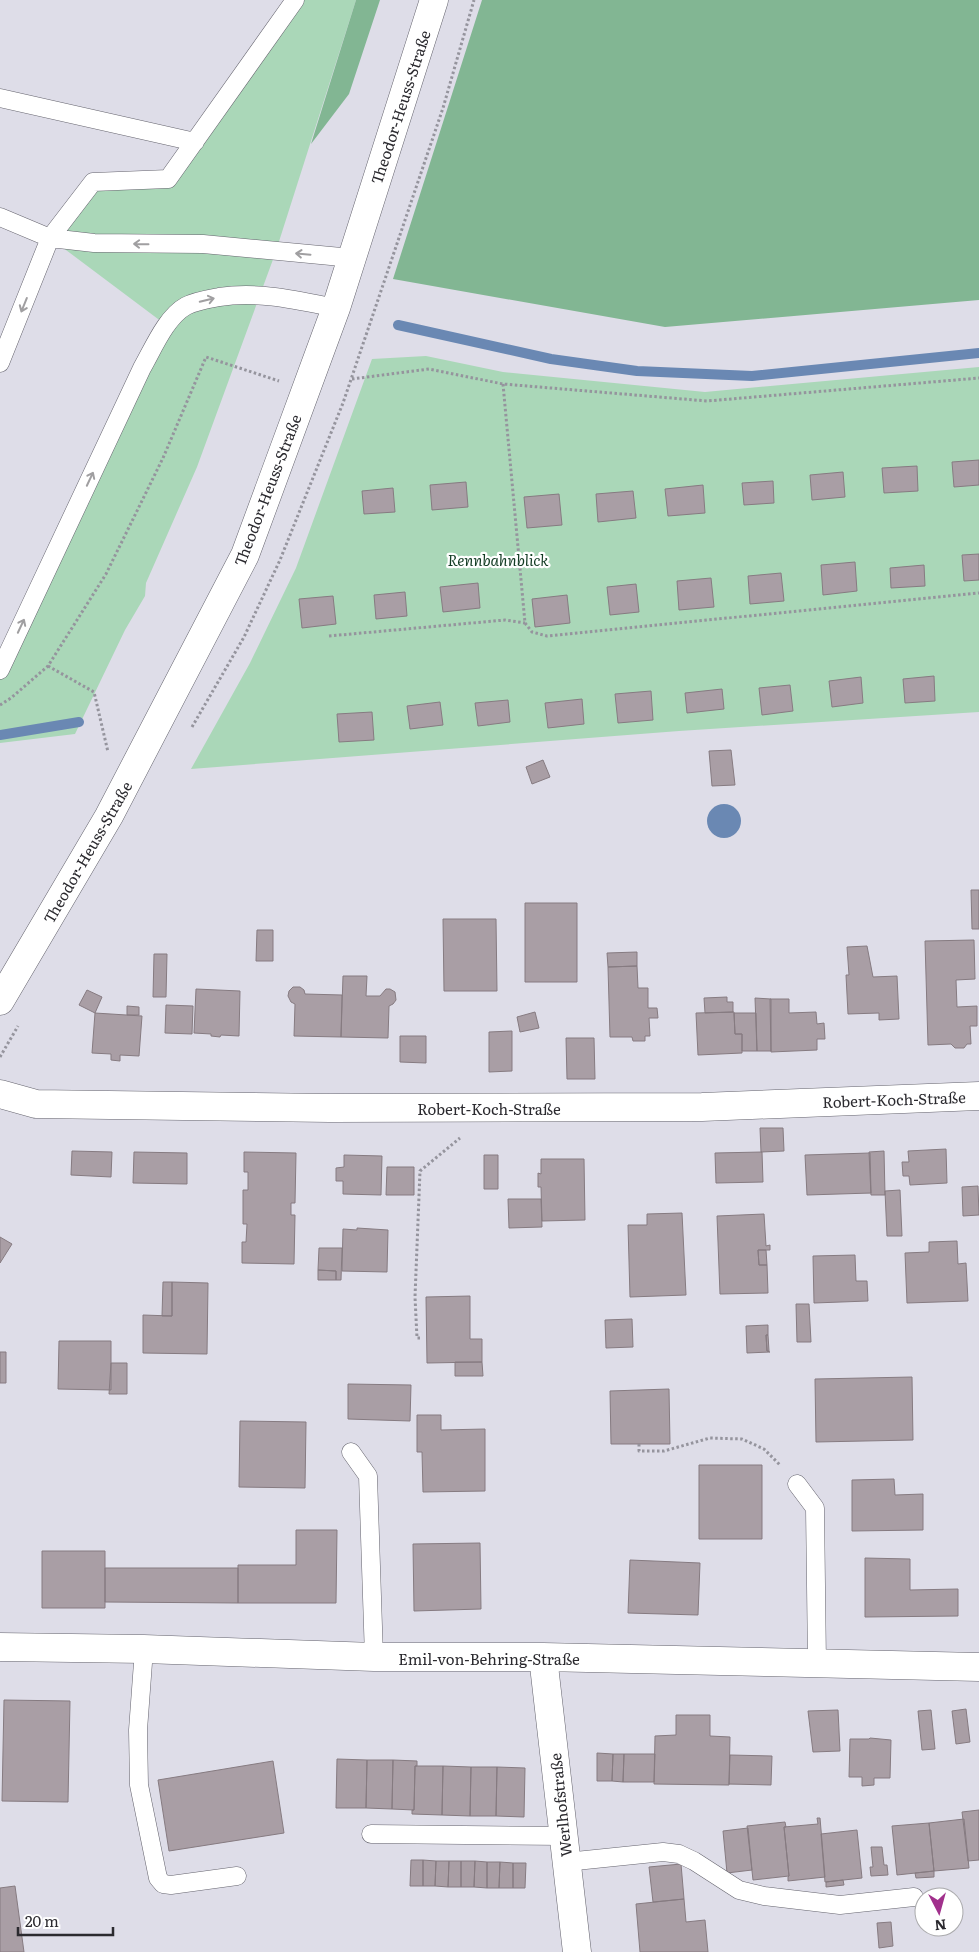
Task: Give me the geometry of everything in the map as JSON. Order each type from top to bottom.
[{"type":"street","name":"Theodor-Heuss-Straße","points":[[0,1001],[119,798],[245,555],[336,308],[434,0]]},
{"type":"street","name":"Robert-Koch-Straße","points":[[0,1094],[36,1104],[330,1108],[702,1107],[979,1096]]},
{"type":"street","name":"Emil-von-Behring-Straße","points":[[0,1647],[144,1649],[374,1657],[544,1657],[979,1667]]},
{"type":"street","name":"Werlhofstraße","points":[[544,1657],[577,1952]]},
{"type":"lane","points":[[0,363],[50,238],[93,182],[168,179],[295,0]]},
{"type":"lane","points":[[0,98],[195,142]]},
{"type":"lane","points":[[0,217],[50,238],[94,243],[203,244],[352,258]]},
{"type":"lane","points":[[0,670],[142,368],[167,325],[185,307],[207,299],[239,294],[270,295],[336,308]]},
{"type":"lane","points":[[351,1452],[368,1476],[374,1657]]},
{"type":"lane","points":[[797,1484],[815,1508],[817,1663]]},
{"type":"lane","points":[[144,1649],[138,1730],[139,1785],[158,1878],[163,1884],[171,1885],[237,1876]]},
{"type":"lane","points":[[371,1834],[565,1849],[679,1854],[694,1860],[739,1890],[764,1896],[840,1905],[914,1897]]},
{"type":"path","points":[[0,705],[11,698],[48,666],[106,574],[163,458],[206,357],[343,403],[443,108],[474,0]]},
{"type":"path","points":[[352,379],[429,369],[503,384],[707,401],[979,378]]},
{"type":"path","points":[[503,384],[525,623],[532,632],[547,636],[979,594]]},
{"type":"path","points":[[329,636],[505,620],[525,623]]},
{"type":"path","points":[[48,666],[94,692],[119,798]]},
{"type":"path","points":[[420,1338],[417,1338],[416,1297],[420,1171],[497,1108]]},
{"type":"path","points":[[639,1444],[639,1451],[664,1451],[710,1438],[742,1439],[764,1448],[797,1484]]},
{"type":"green space","points":[[295,0],[356,0],[275,254],[197,467],[146,583],[145,596],[125,630],[75,734],[0,743],[0,670],[166,325],[50,238],[93,182],[168,179]]},
{"type":"green space","points":[[356,0],[380,0],[349,94],[311,144]]},
{"type":"green space","points":[[482,0],[979,0],[979,300],[665,327],[393,279]]},
{"type":"green space","name":"Rennbahnblick","points":[[426,356],[503,372],[705,392],[979,367],[979,712],[679,731],[191,769],[250,663],[296,568],[372,359]]},
{"type":"water","points":[[724,804],[731,805],[736,809],[740,814],[740,828],[736,833],[731,837],[724,838],[717,837],[712,833],[708,828],[707,821],[708,814],[712,809],[717,805]]},
{"type":"building","points":[[979,460],[979,485],[954,487],[952,462]]},
{"type":"building","points":[[917,466],[918,491],[884,493],[882,468]]},
{"type":"building","points":[[843,472],[845,497],[812,500],[810,475]]},
{"type":"building","points":[[773,481],[774,503],[744,505],[742,483]]},
{"type":"building","points":[[466,482],[468,507],[432,510],[430,485]]},
{"type":"building","points":[[703,485],[705,513],[668,516],[665,489]]},
{"type":"building","points":[[393,488],[395,512],[364,514],[362,491]]},
{"type":"building","points":[[633,491],[636,518],[598,522],[596,494]]},
{"type":"building","points":[[559,494],[562,525],[527,528],[524,497]]},
{"type":"building","points":[[979,554],[979,580],[964,581],[962,555]]},
{"type":"building","points":[[855,562],[857,591],[823,595],[821,565]]},
{"type":"building","points":[[924,565],[925,586],[891,588],[890,568]]},
{"type":"building","points":[[781,573],[784,601],[750,604],[748,576]]},
{"type":"building","points":[[711,578],[714,607],[679,610],[677,581]]},
{"type":"building","points":[[478,583],[480,608],[443,612],[440,587]]},
{"type":"building","points":[[636,584],[639,612],[610,615],[607,587]]},
{"type":"building","points":[[405,592],[407,616],[376,619],[374,595]]},
{"type":"building","points":[[567,595],[570,623],[535,627],[532,599]]},
{"type":"building","points":[[333,596],[336,624],[302,628],[299,599]]},
{"type":"building","points":[[934,676],[935,701],[905,703],[903,679]]},
{"type":"building","points":[[861,677],[863,703],[832,707],[829,681]]},
{"type":"building","points":[[790,685],[793,711],[762,715],[759,688]]},
{"type":"building","points":[[722,689],[724,709],[687,713],[685,693]]},
{"type":"building","points":[[651,691],[653,720],[618,723],[615,694]]},
{"type":"building","points":[[582,699],[584,724],[548,728],[545,703]]},
{"type":"building","points":[[508,700],[510,722],[478,726],[475,703]]},
{"type":"building","points":[[440,702],[443,725],[410,729],[407,706]]},
{"type":"building","points":[[372,712],[374,740],[339,742],[337,714]]},
{"type":"building","points":[[731,750],[735,785],[712,786],[709,751]]},
{"type":"building","points":[[543,760],[550,777],[532,784],[526,767]]},
{"type":"building","points":[[971,890],[979,890],[979,929],[972,929]]},
{"type":"building","points":[[525,903],[577,903],[577,982],[525,982]]},
{"type":"building","points":[[443,919],[496,919],[497,991],[444,991]]},
{"type":"building","points":[[257,930],[273,930],[273,961],[256,961]]},
{"type":"building","points":[[974,940],[975,979],[956,980],[957,1007],[977,1006],[977,1026],[970,1026],[971,1044],[967,1044],[964,1048],[955,1048],[951,1044],[928,1045],[925,941]]},
{"type":"building","points":[[867,946],[873,977],[897,976],[899,1019],[879,1020],[879,1013],[848,1014],[846,975],[849,975],[847,947]]},
{"type":"building","points":[[637,952],[637,966],[608,967],[607,953]]},
{"type":"building","points":[[154,954],[167,954],[166,997],[153,997]]},
{"type":"building","points":[[637,966],[638,988],[648,988],[648,1008],[657,1008],[658,1018],[649,1018],[650,1036],[645,1036],[645,1041],[633,1041],[632,1037],[610,1037],[608,967]]},
{"type":"building","points":[[343,976],[367,976],[366,996],[380,996],[386,989],[395,992],[396,1000],[389,1006],[388,1038],[341,1037]]},
{"type":"building","points":[[293,987],[300,987],[304,990],[305,994],[342,995],[341,1037],[294,1036],[295,1004],[291,1002],[288,996],[289,991]]},
{"type":"building","points":[[196,989],[240,991],[239,1036],[221,1035],[220,1037],[211,1036],[211,1034],[194,1033]]},
{"type":"building","points":[[87,990],[102,997],[95,1013],[79,1005]]},
{"type":"building","points":[[727,997],[727,1002],[733,1002],[733,1012],[705,1013],[704,998]]},
{"type":"building","points":[[755,998],[771,999],[771,1051],[757,1051]]},
{"type":"building","points":[[770,999],[789,999],[789,1013],[816,1012],[817,1024],[824,1023],[825,1039],[817,1039],[817,1050],[771,1052]]},
{"type":"building","points":[[166,1005],[193,1006],[192,1034],[165,1033]]},
{"type":"building","points":[[127,1006],[139,1007],[139,1015],[127,1015]]},
{"type":"building","points":[[535,1012],[539,1028],[520,1032],[517,1017]]},
{"type":"building","points":[[734,1012],[735,1034],[742,1034],[742,1053],[698,1055],[696,1013]]},
{"type":"building","points":[[95,1013],[142,1016],[139,1056],[120,1055],[120,1061],[111,1060],[111,1054],[92,1053]]},
{"type":"building","points":[[734,1013],[756,1013],[757,1051],[742,1051],[742,1034],[735,1034]]},
{"type":"building","points":[[512,1031],[512,1071],[489,1072],[489,1032]]},
{"type":"building","points":[[400,1036],[426,1036],[426,1063],[400,1062]]},
{"type":"building","points":[[566,1038],[594,1038],[595,1079],[567,1079]]},
{"type":"building","points":[[760,1128],[783,1128],[784,1151],[761,1152]]},
{"type":"building","points":[[946,1149],[947,1183],[910,1185],[909,1176],[903,1176],[902,1162],[909,1162],[908,1151]]},
{"type":"building","points":[[72,1151],[112,1152],[111,1177],[71,1175]]},
{"type":"building","points":[[884,1151],[885,1195],[871,1195],[869,1152]]},
{"type":"building","points":[[134,1152],[187,1153],[187,1184],[133,1183]]},
{"type":"building","points":[[244,1152],[296,1153],[295,1203],[291,1203],[291,1215],[295,1215],[294,1264],[242,1263],[242,1242],[246,1242],[247,1224],[243,1224],[243,1190],[248,1190],[248,1172],[244,1172]]},
{"type":"building","points":[[762,1152],[763,1182],[716,1183],[715,1153]]},
{"type":"building","points":[[870,1153],[871,1193],[807,1195],[805,1155]]},
{"type":"building","points":[[344,1155],[382,1156],[381,1195],[343,1194],[343,1181],[336,1181],[336,1168],[344,1167]]},
{"type":"building","points":[[484,1155],[498,1155],[498,1189],[484,1189]]},
{"type":"building","points":[[541,1159],[584,1159],[585,1220],[542,1221],[541,1187],[538,1187],[538,1173],[541,1174]]},
{"type":"building","points":[[387,1167],[414,1167],[414,1195],[386,1195]]},
{"type":"building","points":[[978,1186],[979,1215],[963,1216],[962,1187]]},
{"type":"building","points":[[900,1190],[902,1236],[887,1236],[885,1191]]},
{"type":"building","points":[[508,1199],[541,1199],[542,1227],[509,1228]]},
{"type":"building","points":[[682,1213],[686,1295],[630,1297],[628,1225],[647,1225],[647,1214]]},
{"type":"building","points":[[764,1214],[766,1246],[770,1245],[770,1250],[758,1250],[759,1265],[767,1265],[768,1293],[720,1294],[717,1216]]},
{"type":"building","points":[[357,1228],[388,1230],[387,1272],[342,1271],[343,1229],[357,1230]]},
{"type":"building","points":[[0,1237],[12,1244],[0,1263]]},
{"type":"building","points":[[957,1241],[958,1264],[966,1263],[968,1301],[907,1303],[905,1253],[929,1252],[929,1242]]},
{"type":"building","points":[[319,1248],[342,1248],[341,1280],[336,1280],[336,1271],[318,1270]]},
{"type":"building","points":[[758,1250],[766,1250],[767,1265],[759,1265]]},
{"type":"building","points":[[855,1255],[856,1281],[867,1281],[868,1301],[814,1303],[813,1256]]},
{"type":"building","points":[[318,1270],[336,1271],[336,1280],[318,1280]]},
{"type":"building","points":[[163,1282],[172,1282],[172,1316],[162,1316]]},
{"type":"building","points":[[172,1282],[208,1283],[207,1354],[143,1353],[143,1315],[172,1316]]},
{"type":"building","points":[[470,1296],[470,1339],[482,1339],[482,1362],[427,1363],[426,1297]]},
{"type":"building","points":[[796,1304],[809,1304],[811,1342],[797,1342]]},
{"type":"building","points":[[632,1319],[633,1347],[606,1348],[605,1320]]},
{"type":"building","points":[[768,1325],[768,1335],[766,1335],[767,1351],[770,1352],[747,1353],[746,1326]]},
{"type":"building","points":[[766,1335],[768,1335],[769,1351],[767,1351]]},
{"type":"building","points":[[59,1341],[111,1341],[111,1390],[58,1389]]},
{"type":"building","points":[[0,1352],[6,1352],[6,1383],[0,1383]]},
{"type":"building","points":[[455,1362],[482,1362],[483,1376],[455,1376]]},
{"type":"building","points":[[111,1363],[127,1363],[127,1394],[109,1394]]},
{"type":"building","points":[[912,1377],[913,1440],[816,1442],[815,1379]]},
{"type":"building","points":[[348,1384],[411,1385],[410,1421],[348,1419]]},
{"type":"building","points":[[669,1389],[670,1444],[611,1444],[610,1391]]},
{"type":"building","points":[[417,1415],[441,1415],[441,1430],[485,1429],[485,1491],[423,1492],[422,1452],[417,1452]]},
{"type":"building","points":[[240,1421],[306,1422],[305,1488],[239,1487]]},
{"type":"building","points":[[699,1465],[762,1465],[762,1539],[699,1539]]},
{"type":"building","points":[[894,1479],[895,1495],[923,1494],[923,1530],[852,1531],[852,1480]]},
{"type":"building","points":[[296,1530],[337,1530],[336,1603],[238,1603],[238,1565],[296,1565]]},
{"type":"building","points":[[480,1543],[481,1609],[414,1611],[413,1544]]},
{"type":"building","points":[[42,1551],[105,1551],[105,1608],[42,1608]]},
{"type":"building","points":[[865,1558],[910,1559],[910,1590],[958,1589],[958,1616],[865,1617]]},
{"type":"building","points":[[630,1560],[700,1563],[698,1615],[628,1613]]},
{"type":"building","points":[[105,1568],[238,1568],[238,1603],[105,1602]]},
{"type":"building","points":[[4,1700],[70,1701],[68,1802],[2,1801]]},
{"type":"building","points":[[966,1709],[970,1742],[956,1744],[952,1711]]},
{"type":"building","points":[[838,1710],[840,1751],[813,1752],[808,1711]]},
{"type":"building","points":[[931,1710],[935,1749],[922,1750],[918,1711]]},
{"type":"building","points":[[676,1715],[710,1715],[710,1736],[730,1737],[729,1785],[654,1784],[655,1736],[676,1735]]},
{"type":"building","points":[[850,1739],[891,1740],[890,1778],[874,1778],[874,1785],[862,1786],[862,1777],[849,1777]]},
{"type":"building","points":[[597,1753],[613,1754],[612,1781],[597,1781]]},
{"type":"building","points":[[613,1754],[624,1754],[623,1782],[612,1781]]},
{"type":"building","points":[[624,1754],[655,1754],[654,1782],[623,1782]]},
{"type":"building","points":[[730,1755],[772,1756],[771,1785],[729,1784]]},
{"type":"building","points":[[337,1759],[367,1760],[366,1808],[336,1808]]},
{"type":"building","points":[[367,1760],[393,1760],[392,1809],[366,1808]]},
{"type":"building","points":[[393,1760],[417,1761],[417,1766],[415,1766],[414,1810],[392,1809]]},
{"type":"building","points":[[273,1761],[284,1833],[169,1851],[158,1780]]},
{"type":"building","points":[[415,1766],[443,1766],[442,1815],[412,1814],[412,1810],[414,1810]]},
{"type":"building","points":[[443,1766],[471,1767],[470,1816],[442,1815]]},
{"type":"building","points":[[471,1767],[497,1767],[496,1816],[470,1816]]},
{"type":"building","points":[[497,1767],[525,1768],[524,1817],[496,1816]]},
{"type":"building","points":[[979,1810],[979,1860],[968,1861],[962,1812]]},
{"type":"building","points":[[817,1818],[820,1818],[825,1877],[788,1881],[784,1827],[818,1824]]},
{"type":"building","points":[[964,1819],[969,1868],[934,1871],[929,1823]]},
{"type":"building","points":[[785,1822],[789,1876],[753,1880],[747,1826]]},
{"type":"building","points":[[929,1823],[934,1871],[897,1875],[892,1826]]},
{"type":"building","points":[[748,1828],[752,1870],[727,1873],[723,1831]]},
{"type":"building","points":[[857,1830],[862,1878],[825,1882],[821,1834]]},
{"type":"building","points":[[871,1847],[882,1847],[884,1865],[887,1865],[888,1875],[871,1876],[870,1867],[873,1867]]},
{"type":"building","points":[[411,1860],[423,1860],[423,1886],[410,1886]]},
{"type":"building","points":[[423,1860],[436,1861],[435,1886],[423,1886]]},
{"type":"building","points":[[436,1861],[449,1861],[448,1887],[435,1886]]},
{"type":"building","points":[[449,1861],[461,1861],[461,1887],[448,1887]]},
{"type":"building","points":[[461,1861],[475,1861],[474,1887],[461,1887]]},
{"type":"building","points":[[475,1861],[487,1862],[487,1888],[474,1887]]},
{"type":"building","points":[[487,1862],[500,1862],[499,1888],[487,1888]]},
{"type":"building","points":[[500,1862],[513,1863],[513,1888],[499,1888]]},
{"type":"building","points":[[513,1863],[526,1863],[525,1888],[513,1888]]},
{"type":"building","points":[[681,1864],[684,1899],[653,1902],[649,1867]]},
{"type":"building","points":[[934,1871],[934,1877],[916,1878],[915,1873]]},
{"type":"building","points":[[843,1880],[844,1885],[826,1887],[826,1882]]},
{"type":"building","points":[[15,1886],[24,1952],[0,1952],[0,1888]]},
{"type":"building","points":[[684,1899],[686,1922],[705,1920],[708,1952],[640,1952],[636,1904]]},
{"type":"building","points":[[891,1922],[893,1946],[879,1948],[877,1923]]},
{"type":"waterway","points":[[398,325],[551,359],[637,371],[752,376],[979,353]]},
{"type":"waterway","points":[[0,735],[79,722]]}]
